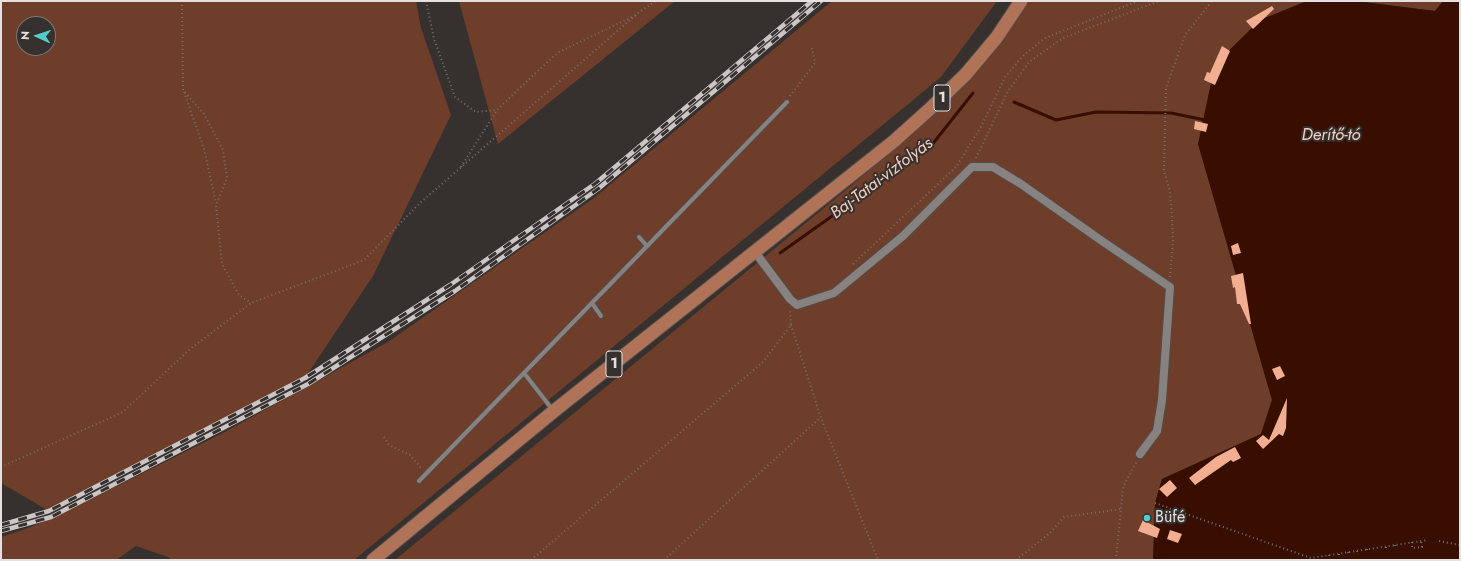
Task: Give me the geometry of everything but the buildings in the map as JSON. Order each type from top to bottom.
[{"type":"main road","name":"1","points":[[373,560],[554,411],[892,142],[937,103],[984,54],[1021,1]]},
{"type":"street","points":[[755,252],[790,299],[797,305],[834,294],[903,236],[972,167],[993,167],[1016,180],[1102,241],[1170,286],[1162,400],[1157,431],[1140,454]]},
{"type":"lane","points":[[419,481],[787,102]]},
{"type":"lane","points":[[639,237],[647,246]]},
{"type":"lane","points":[[592,303],[601,316]]},
{"type":"lane","points":[[524,373],[554,411]]},
{"type":"path","points":[[182,1],[184,90],[204,149],[216,204],[222,264],[239,295],[251,303]]},
{"type":"path","points":[[426,1],[434,39],[455,97],[476,112],[497,110]]},
{"type":"path","points":[[1,467],[124,412],[190,349],[251,303],[364,260],[420,203],[638,13],[656,1]]},
{"type":"path","points":[[853,264],[956,167],[982,125],[1005,77],[1024,56],[1045,38],[1138,1]]},
{"type":"path","points":[[972,167],[987,132],[1008,91],[1029,62],[1063,38],[1159,1]]},
{"type":"path","points":[[1170,286],[1173,233],[1170,192],[1164,170],[1166,88],[1185,35],[1212,1]]},
{"type":"path","points":[[459,169],[497,110],[559,52],[638,13]]},
{"type":"path","points":[[787,102],[815,63],[812,48]]},
{"type":"path","points":[[184,90],[204,114],[223,150],[227,178],[216,204]]},
{"type":"path","points":[[790,299],[791,325],[821,418],[878,560]]},
{"type":"path","points":[[531,560],[763,362],[791,325]]},
{"type":"path","points":[[664,560],[821,418]]},
{"type":"path","points":[[384,437],[389,445],[410,455],[426,474]]},
{"type":"path","points":[[1116,560],[1123,488],[1140,454]]},
{"type":"path","points":[[1155,503],[1311,559],[1428,540]]},
{"type":"path","points":[[1016,560],[1050,533],[1064,517],[1120,509]]},
{"type":"path","points":[[1398,540],[1399,544]]},
{"type":"path","points":[[1412,542],[1412,548],[1422,547],[1421,541]]},
{"type":"path","points":[[1439,541],[1460,545]]},
{"type":"path","points":[[1371,545],[1372,549]]},
{"type":"path","points":[[1352,548],[1353,552]]},
{"type":"path","points":[[1376,548],[1377,552]]},
{"type":"path","points":[[1357,551],[1358,555]]},
{"type":"path","points":[[1348,552],[1349,556]]},
{"type":"shaded area","points":[[1,1],[416,1],[421,28],[451,115],[373,276],[305,378],[49,511],[1,483]]},
{"type":"shaded area","points":[[459,1],[675,1],[498,144]]},
{"type":"shaded area","points":[[832,1],[997,1],[941,77],[354,560],[172,560],[168,557],[136,546],[116,560],[1,560],[1,537],[26,529],[85,502],[221,434],[388,342],[594,198]]},
{"type":"shaded area","points":[[1021,1],[1307,1],[1260,20],[1198,143],[1272,400],[1261,434],[1162,479],[1155,503],[1153,560],[395,560],[852,185],[955,95],[950,90]]},
{"type":"shaded area","points":[[1356,1],[1443,1],[1435,11]]},
{"type":"water","name":"Derítő-tó","points":[[1307,1],[1356,1],[1435,11],[1443,1],[1460,1],[1460,560],[1153,560],[1155,503],[1162,479],[1261,434],[1272,400],[1198,144],[1215,64],[1260,20]]},
{"type":"waterway","name":"Baj-Tatai-vízfolyás","points":[[780,253],[931,146],[973,93]]},
{"type":"waterway","name":"Baj-Tatai-vízfolyás","points":[[1014,102],[1056,120],[1096,112],[1171,113],[1205,120]]},
{"type":"railway","points":[[1,525],[49,511],[305,378],[450,285],[596,183],[812,1]]},
{"type":"railway","points":[[1,531],[51,517],[308,384],[455,291],[598,189],[821,1]]},
{"type":"place","name":"Büfé","points":[[1147,518]]}]
